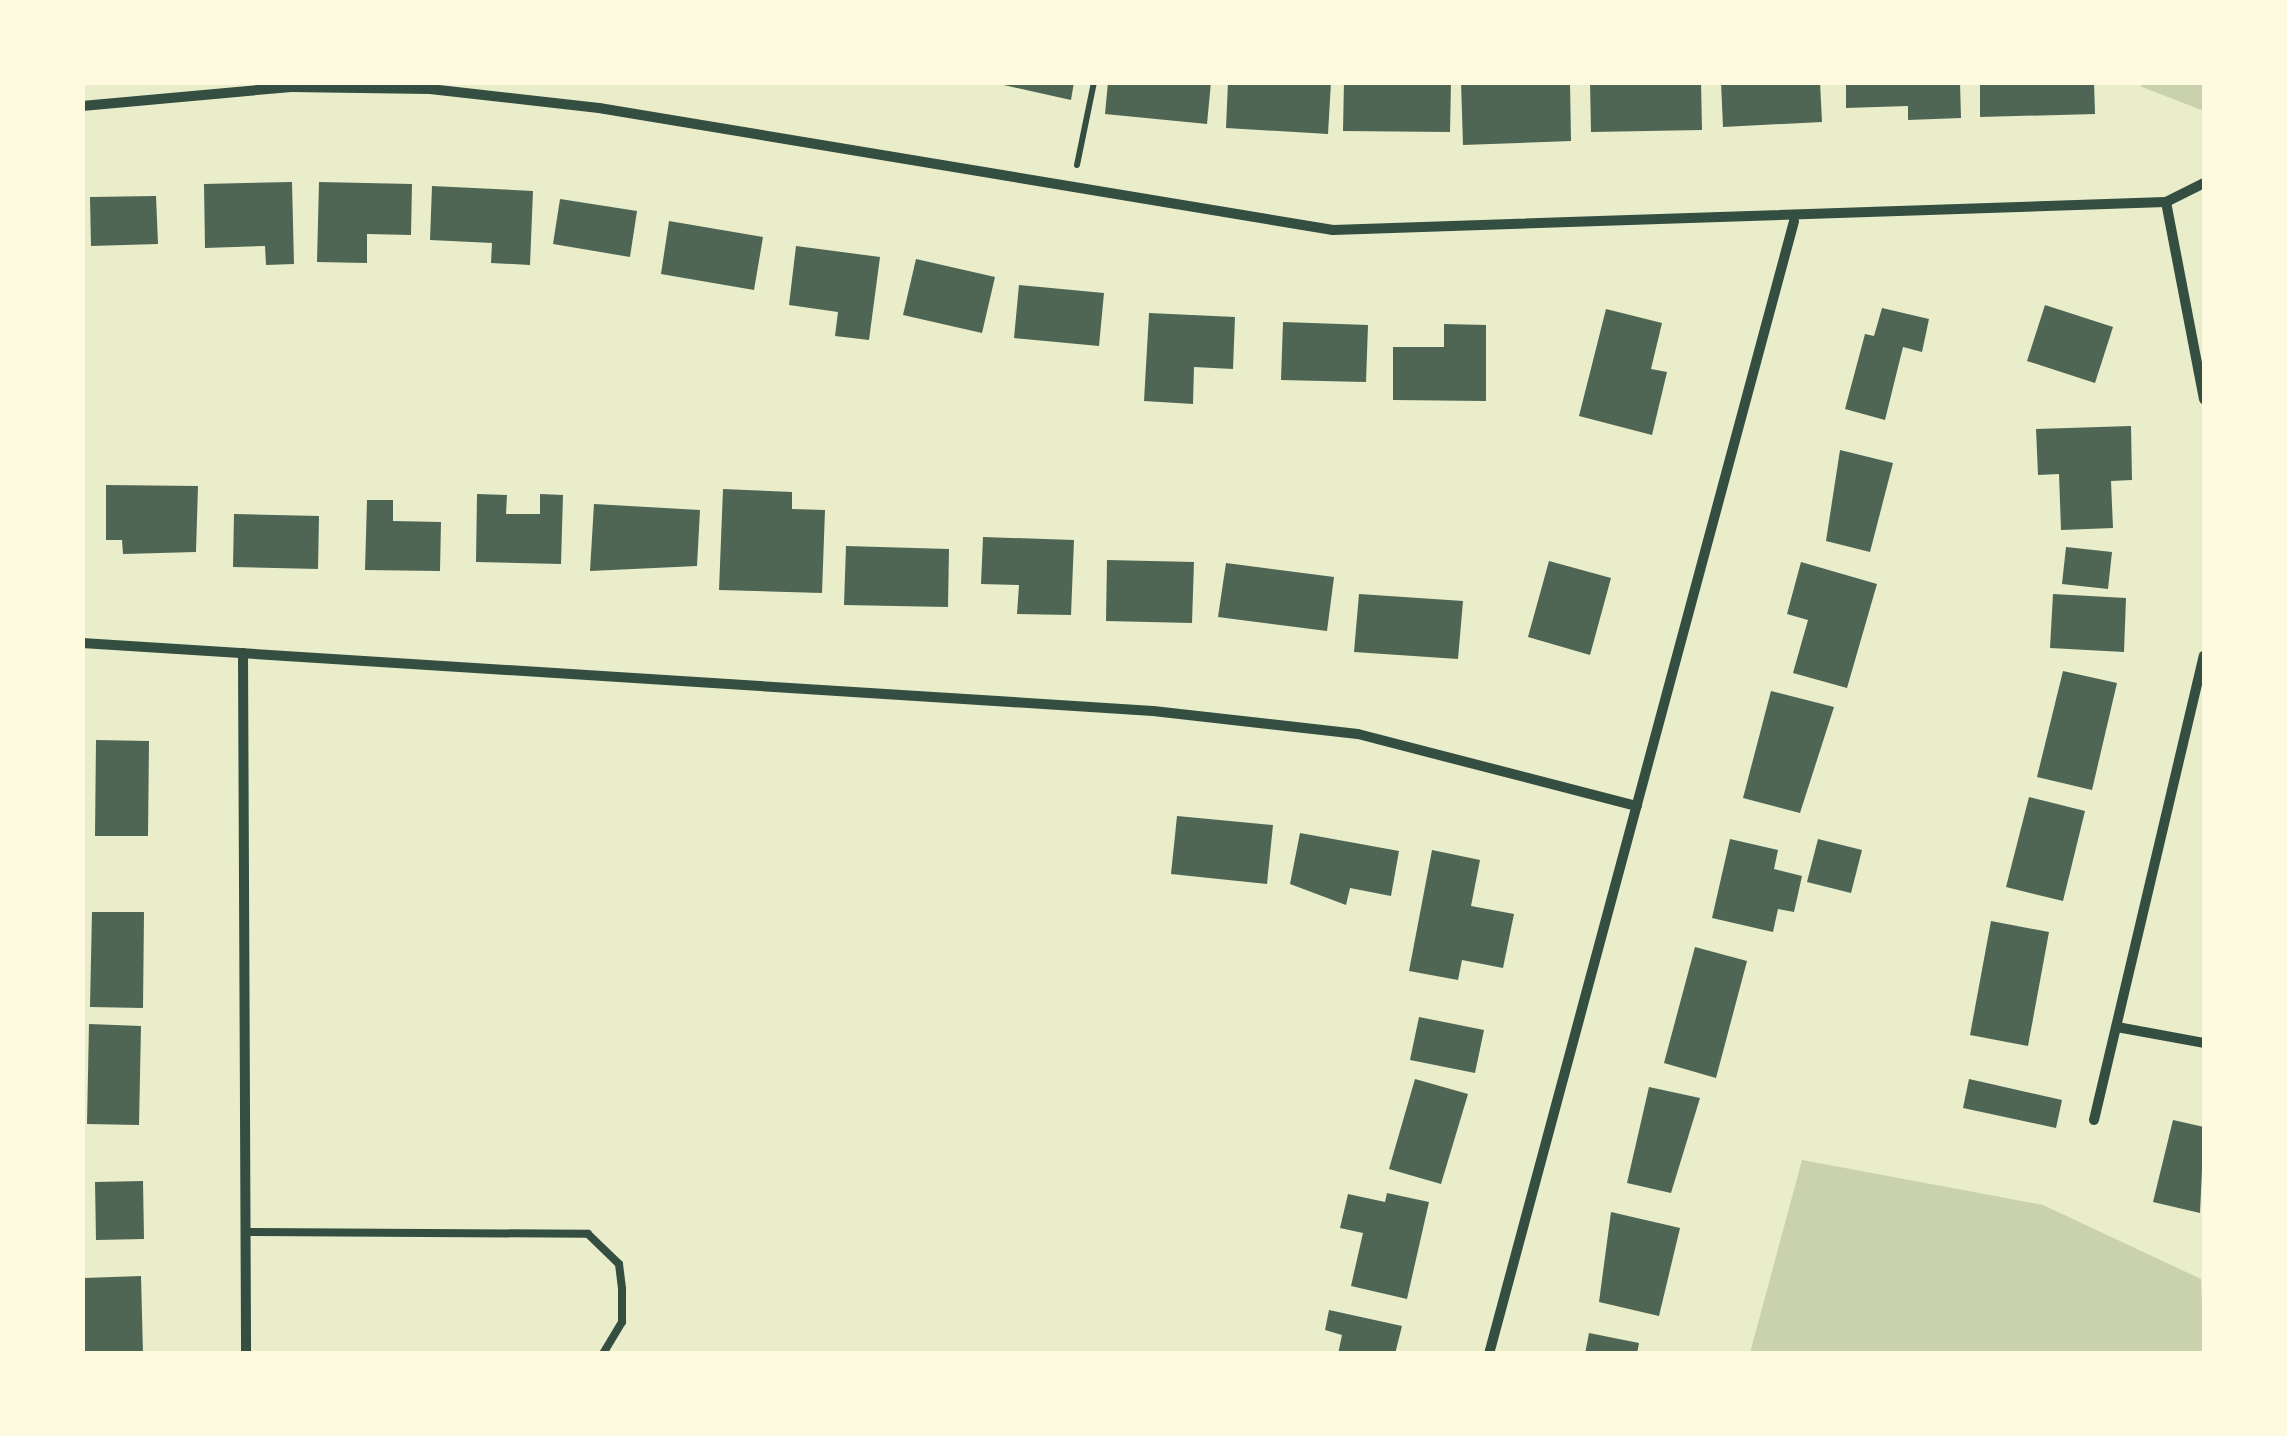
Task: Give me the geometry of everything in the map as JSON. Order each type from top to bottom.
[{"type":"street","points":[[82,106],[292,86],[430,89],[598,108],[1072,193],[1333,230],[1794,220],[2166,202],[2204,183]]},
{"type":"street","points":[[2166,202],[2204,399]]},
{"type":"street","points":[[1489,1354],[1794,220]]},
{"type":"street","points":[[82,643],[1172,713],[1358,734],[1638,806]]},
{"type":"street","points":[[243,653],[246,1354]]},
{"type":"street","points":[[2094,1120],[2204,656]]},
{"type":"street","points":[[2117,1027],[2204,1044]]},
{"type":"lane","points":[[246,1232],[588,1234],[619,1264],[622,1322],[604,1354]]},
{"type":"path","points":[[1072,193],[1094,82]]},
{"type":"green space","points":[[2140,83],[2204,83],[2204,111],[2142,87]]},
{"type":"green space","points":[[1802,1160],[2043,1205],[2201,1279],[2204,1353],[1750,1353]]},
{"type":"building","points":[[990,82],[1074,82],[1071,100]]},
{"type":"building","points":[[1108,82],[1211,82],[1207,124],[1105,114]]},
{"type":"building","points":[[1228,82],[1331,82],[1328,134],[1226,128]]},
{"type":"building","points":[[1344,82],[1451,82],[1450,132],[1343,131]]},
{"type":"building","points":[[1461,82],[1570,82],[1571,141],[1463,145]]},
{"type":"building","points":[[1590,82],[1701,82],[1702,130],[1591,132]]},
{"type":"building","points":[[1721,82],[1820,82],[1822,122],[1723,127]]},
{"type":"building","points":[[1846,82],[1960,82],[1961,118],[1908,120],[1908,106],[1846,108]]},
{"type":"building","points":[[1980,82],[2094,82],[2095,114],[1980,117]]},
{"type":"building","points":[[292,182],[294,264],[266,265],[265,246],[205,248],[204,184]]},
{"type":"building","points":[[319,182],[412,184],[411,235],[367,234],[367,263],[317,262]]},
{"type":"building","points":[[432,186],[533,191],[530,265],[491,263],[492,243],[430,240]]},
{"type":"building","points":[[156,196],[158,244],[91,246],[90,197]]},
{"type":"building","points":[[560,199],[637,211],[630,257],[553,244]]},
{"type":"building","points":[[669,221],[763,237],[754,290],[661,274]]},
{"type":"building","points":[[796,246],[880,257],[869,340],[835,336],[838,312],[789,305]]},
{"type":"building","points":[[916,259],[995,277],[982,333],[903,315]]},
{"type":"building","points":[[1019,285],[1104,293],[1099,346],[1014,338]]},
{"type":"building","points":[[2045,305],[2113,327],[2095,383],[2027,361]]},
{"type":"building","points":[[1882,308],[1929,319],[1922,352],[1903,347],[1885,420],[1845,409],[1865,334],[1874,336]]},
{"type":"building","points":[[1606,309],[1662,323],[1651,369],[1667,372],[1652,435],[1579,416]]},
{"type":"building","points":[[1149,313],[1235,317],[1233,369],[1194,367],[1193,404],[1144,401]]},
{"type":"building","points":[[1283,322],[1368,325],[1366,382],[1281,380]]},
{"type":"building","points":[[1444,324],[1486,325],[1486,401],[1393,400],[1393,347],[1444,347]]},
{"type":"building","points":[[2131,426],[2132,480],[2111,481],[2113,528],[2061,530],[2059,474],[2038,475],[2036,429]]},
{"type":"building","points":[[1840,450],[1893,463],[1870,552],[1826,541]]},
{"type":"building","points":[[106,485],[198,486],[196,552],[123,554],[122,540],[106,540]]},
{"type":"building","points":[[723,489],[792,492],[792,509],[825,510],[822,593],[719,590]]},
{"type":"building","points":[[477,494],[507,495],[506,514],[540,514],[540,494],[563,495],[561,564],[476,562]]},
{"type":"building","points":[[367,500],[393,500],[393,521],[441,522],[440,571],[365,570]]},
{"type":"building","points":[[594,504],[700,510],[697,566],[590,571]]},
{"type":"building","points":[[234,514],[319,516],[318,569],[233,567]]},
{"type":"building","points":[[983,537],[1074,540],[1071,615],[1017,614],[1019,585],[981,584]]},
{"type":"building","points":[[846,546],[949,549],[948,607],[844,605]]},
{"type":"building","points":[[2066,547],[2112,552],[2108,589],[2062,584]]},
{"type":"building","points":[[1107,560],[1194,562],[1192,623],[1106,621]]},
{"type":"building","points":[[1549,561],[1611,578],[1590,655],[1528,637]]},
{"type":"building","points":[[1801,562],[1877,584],[1847,688],[1793,673],[1808,620],[1787,614]]},
{"type":"building","points":[[1226,563],[1334,577],[1327,631],[1218,617]]},
{"type":"building","points":[[1359,594],[1463,601],[1458,659],[1354,652]]},
{"type":"building","points":[[2053,594],[2126,598],[2124,652],[2050,648]]},
{"type":"building","points":[[2063,671],[2117,683],[2092,790],[2037,777]]},
{"type":"building","points":[[1771,691],[1834,707],[1800,813],[1743,798]]},
{"type":"building","points":[[96,740],[149,741],[148,836],[95,836]]},
{"type":"building","points":[[2029,797],[2085,811],[2063,901],[2006,887]]},
{"type":"building","points":[[1177,816],[1273,825],[1267,884],[1171,874]]},
{"type":"building","points":[[1300,833],[1399,851],[1391,896],[1350,888],[1346,905],[1290,884]]},
{"type":"building","points":[[1730,839],[1778,850],[1774,869],[1802,876],[1794,912],[1778,909],[1773,932],[1712,918]]},
{"type":"building","points":[[1818,839],[1862,850],[1851,893],[1807,882]]},
{"type":"building","points":[[1432,850],[1480,860],[1471,906],[1514,914],[1503,968],[1462,960],[1458,980],[1409,971]]},
{"type":"building","points":[[92,912],[144,912],[143,1008],[90,1007]]},
{"type":"building","points":[[1991,921],[2049,932],[2028,1046],[1970,1035]]},
{"type":"building","points":[[1695,947],[1747,961],[1716,1078],[1664,1063]]},
{"type":"building","points":[[1419,1017],[1484,1030],[1475,1073],[1410,1060]]},
{"type":"building","points":[[89,1024],[141,1026],[139,1125],[87,1124]]},
{"type":"building","points":[[1415,1079],[1468,1094],[1441,1184],[1389,1169]]},
{"type":"building","points":[[1969,1079],[2062,1100],[2056,1128],[1963,1108]]},
{"type":"building","points":[[1649,1087],[1700,1098],[1671,1193],[1627,1183]]},
{"type":"building","points":[[2173,1120],[2204,1127],[2200,1213],[2153,1202]]},
{"type":"building","points":[[143,1181],[144,1239],[96,1240],[95,1182]]},
{"type":"building","points":[[1387,1193],[1429,1202],[1407,1299],[1351,1286],[1363,1233],[1340,1228],[1348,1194],[1385,1202]]},
{"type":"building","points":[[1611,1212],[1680,1228],[1659,1316],[1599,1302]]},
{"type":"building","points":[[141,1276],[143,1354],[85,1354],[84,1278]]},
{"type":"building","points":[[1329,1310],[1402,1326],[1395,1354],[1338,1354],[1342,1335],[1325,1330]]},
{"type":"building","points":[[1589,1333],[1639,1343],[1637,1354],[1585,1354]]}]
